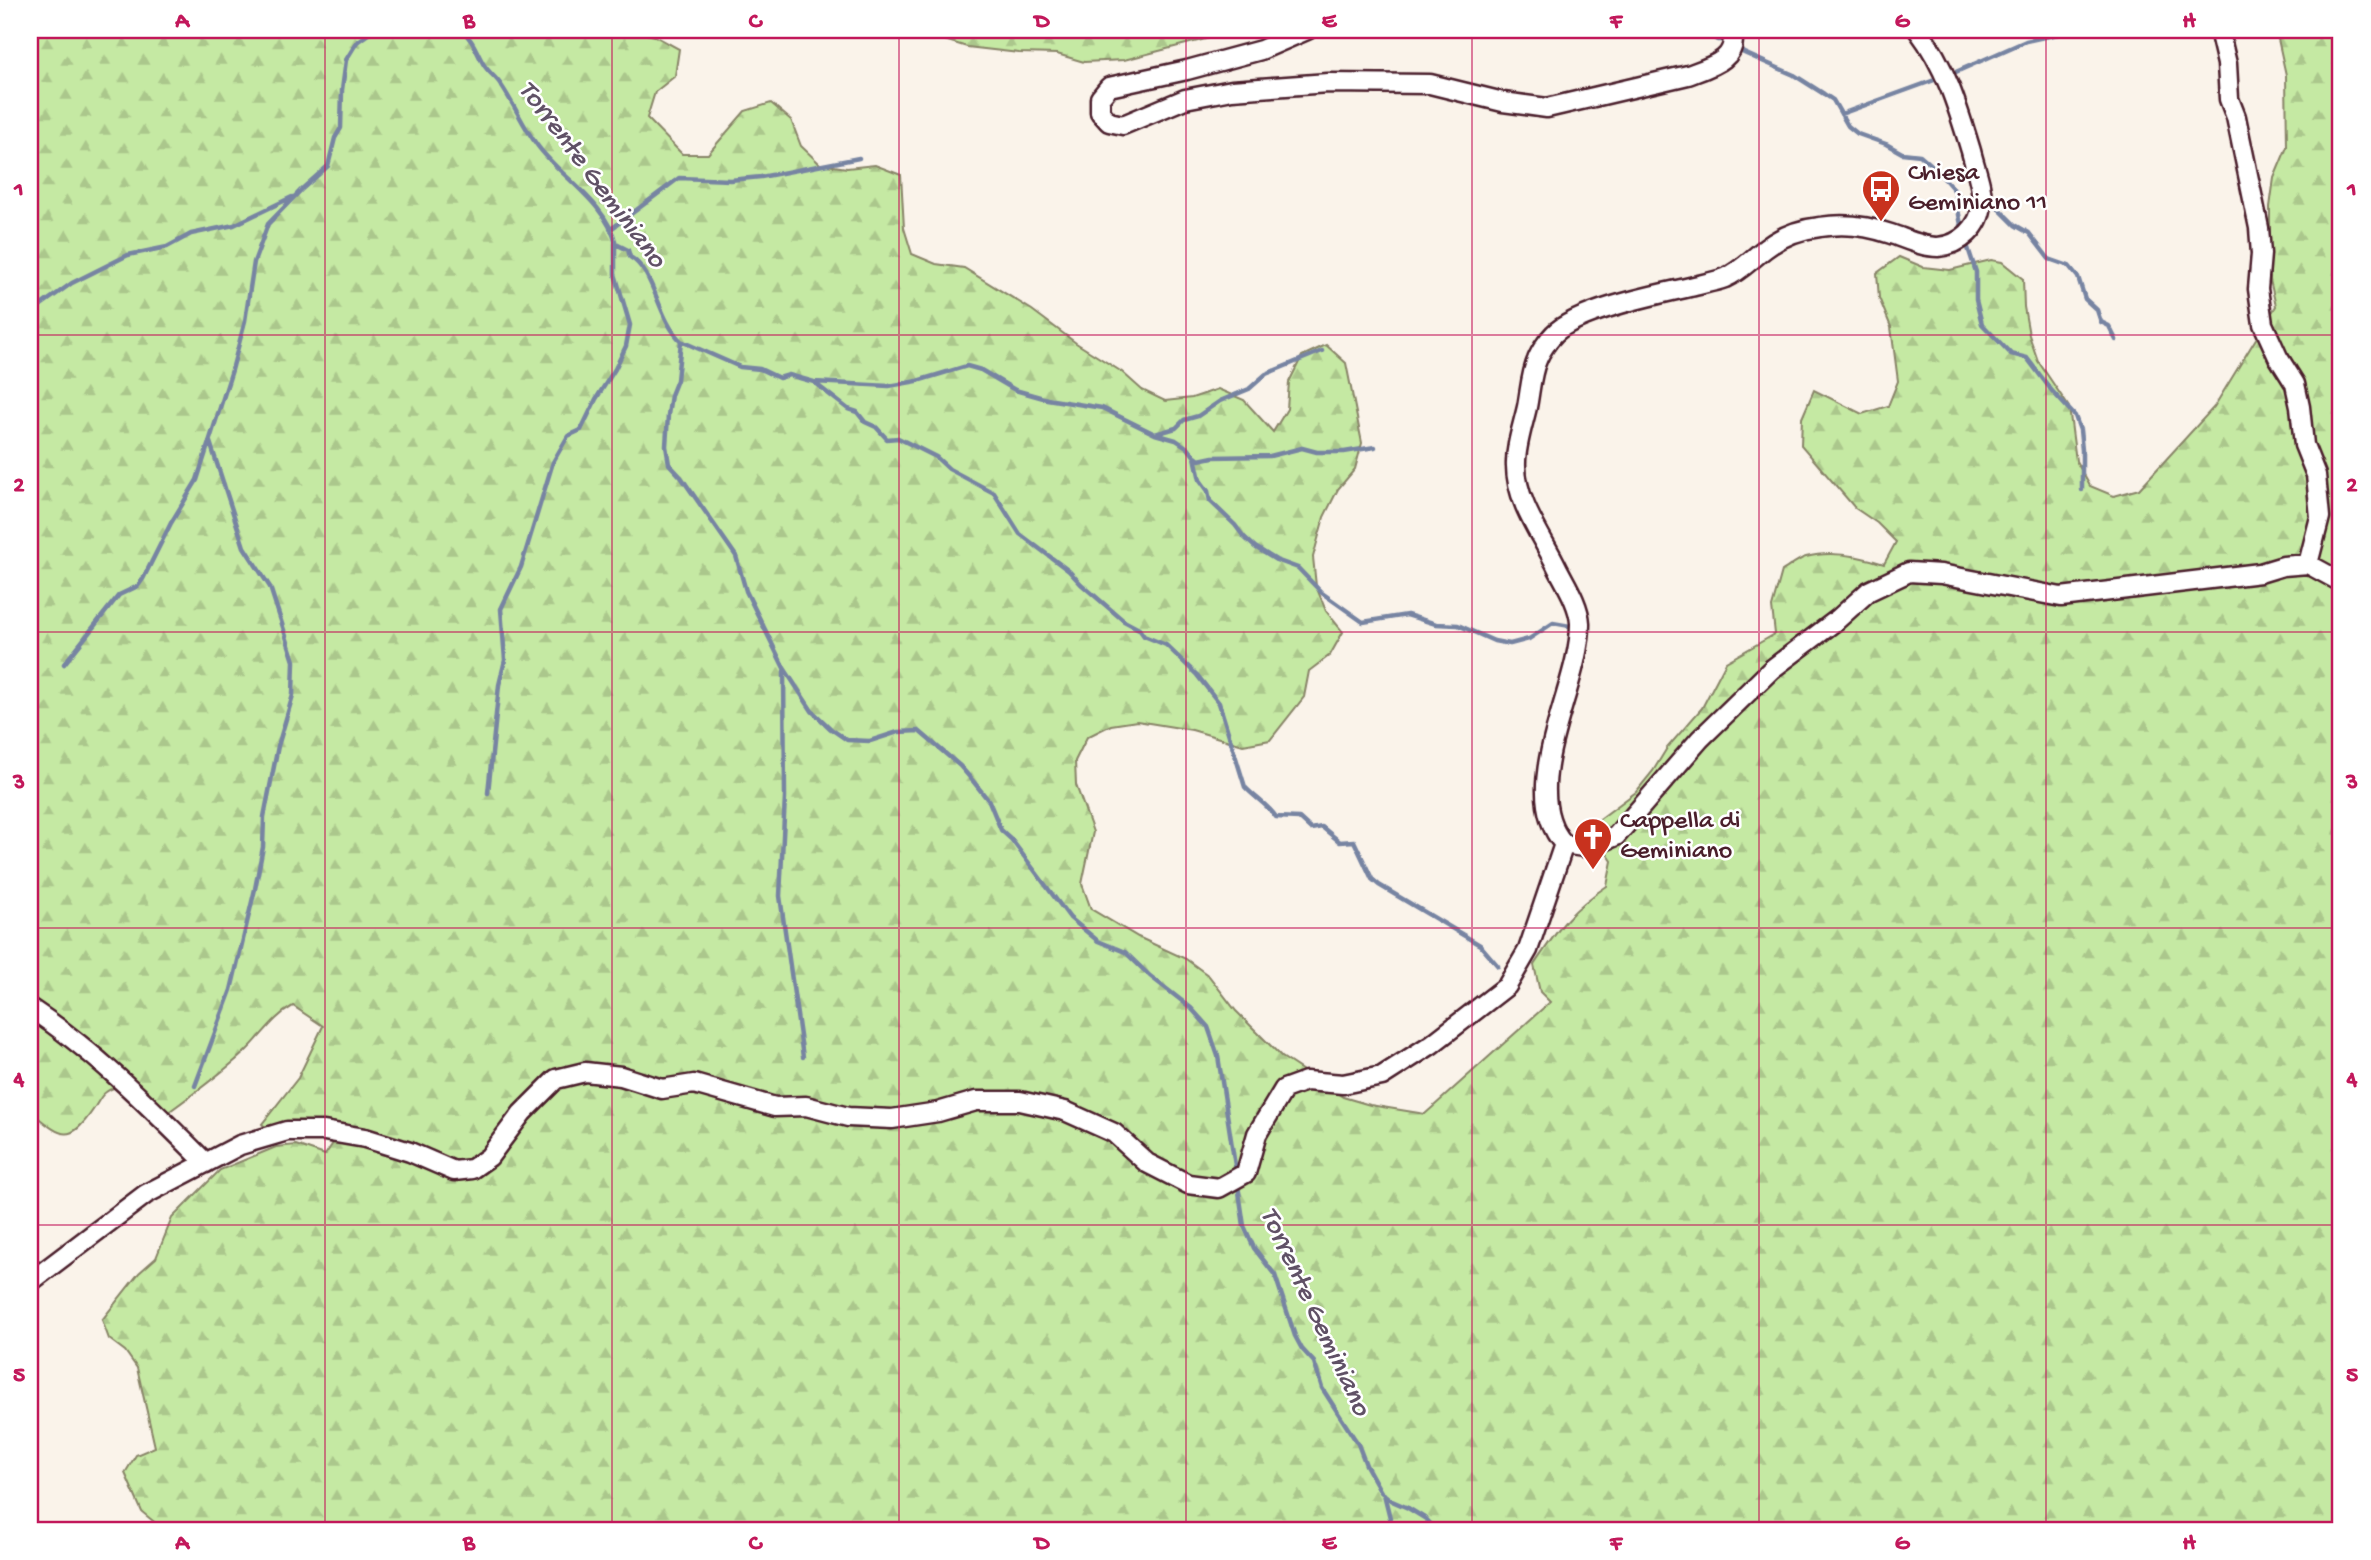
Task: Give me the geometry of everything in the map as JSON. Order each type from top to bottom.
[{"type":"street","points":[[1307,30],[1261,50],[1109,87],[1100,98],[1100,111],[1110,122],[1123,125],[1185,99],[1232,90],[1328,83],[1430,84],[1503,102],[1547,108],[1706,69],[1728,55],[1734,41],[1731,30]]},
{"type":"street","points":[[1918,30],[1942,66],[1953,92],[1977,174],[1982,201],[1980,215],[1963,238],[1936,247],[1922,245],[1866,226],[1823,226],[1804,230],[1785,236],[1724,279],[1636,299],[1584,317],[1555,333],[1537,360],[1516,465],[1518,484],[1570,592],[1580,619],[1578,641],[1548,760],[1546,806],[1554,833],[1564,844],[1583,847],[1593,846],[1616,836],[1700,739],[1772,669],[1838,619],[1869,591],[1909,572],[1941,574],[2061,597],[2260,573],[2283,566],[2308,564],[2341,582]]},
{"type":"street","points":[[2219,30],[2227,64],[2229,99],[2236,117],[2259,228],[2261,254],[2258,289],[2263,324],[2278,357],[2295,384],[2305,445],[2316,475],[2320,517],[2308,564]]},
{"type":"street","points":[[30,1282],[146,1194],[240,1145],[287,1132],[324,1131],[365,1138],[453,1171],[472,1169],[489,1157],[522,1113],[556,1079],[585,1072],[621,1076],[662,1089],[694,1084],[775,1107],[806,1106],[848,1117],[892,1119],[938,1112],[976,1101],[1020,1101],[1065,1111],[1114,1133],[1147,1163],[1188,1184],[1219,1188],[1246,1173],[1257,1134],[1284,1088],[1306,1081],[1343,1084],[1382,1076],[1432,1044],[1507,986],[1528,950],[1564,844]]},
{"type":"street","points":[[30,1008],[91,1054],[206,1163]]},
{"type":"green space","points":[[30,30],[628,30],[655,36],[679,49],[675,76],[655,92],[647,118],[682,154],[708,154],[745,111],[771,103],[791,120],[801,146],[820,164],[847,168],[875,165],[901,175],[904,228],[912,254],[936,264],[964,268],[1032,310],[1076,343],[1122,372],[1142,390],[1165,401],[1192,398],[1218,389],[1244,400],[1273,432],[1287,409],[1289,382],[1302,356],[1326,345],[1346,363],[1362,443],[1355,469],[1338,489],[1324,517],[1313,557],[1316,586],[1326,611],[1343,632],[1330,655],[1309,671],[1304,697],[1270,740],[1243,745],[1192,730],[1137,721],[1111,725],[1087,737],[1075,761],[1076,785],[1093,832],[1082,884],[1091,909],[1138,937],[1186,959],[1209,976],[1236,1011],[1282,1057],[1343,1097],[1370,1105],[1425,1114],[1550,1002],[1540,992],[1534,965],[1566,921],[1607,886],[1612,861],[1593,833],[1593,824],[1636,792],[1667,748],[1702,708],[1726,662],[1775,634],[1772,607],[1782,571],[1803,558],[1826,554],[1856,556],[1884,564],[1896,542],[1877,523],[1855,508],[1801,445],[1802,418],[1814,390],[1862,414],[1888,406],[1898,381],[1891,327],[1879,298],[1877,273],[1899,257],[1923,267],[1950,270],[1991,260],[2002,262],[2023,279],[2029,335],[2038,361],[2069,407],[2076,461],[2090,486],[2114,496],[2139,489],[2214,407],[2276,306],[2270,280],[2270,207],[2274,178],[2287,147],[2286,75],[2276,30],[2341,30],[2341,1530],[164,1530],[142,1512],[125,1473],[136,1455],[155,1447],[137,1368],[125,1351],[109,1339],[102,1320],[139,1273],[156,1258],[172,1218],[220,1170],[276,1147],[296,1145],[325,1155],[346,1124],[299,1122],[269,1131],[262,1124],[298,1078],[323,1026],[293,1006],[206,1085],[163,1116],[132,1083],[104,1093],[84,1122],[70,1133],[57,1131],[30,1111]]},
{"type":"green space","points":[[925,30],[1258,30],[1229,33],[1124,60],[1084,62],[1057,54],[967,47],[928,35]]},
{"type":"waterway","points":[[64,664],[119,595],[138,586],[197,480],[232,370],[245,321],[254,262],[268,224],[328,166],[335,138],[341,128],[346,60],[357,42],[374,30]]},
{"type":"waterway","name":"Torrente Geminiano","points":[[461,30],[472,42],[486,68],[501,85],[537,145],[593,203],[611,229],[616,244],[628,250],[630,257],[645,273],[666,320],[681,341],[677,380],[668,415],[666,446],[669,464],[736,556],[746,591],[784,668],[812,711],[847,740],[870,741],[898,732],[919,731],[960,766],[973,781],[989,801],[1001,830],[1011,839],[1070,918],[1098,941],[1125,952],[1150,976],[1191,1008],[1208,1027],[1218,1056],[1236,1172]]},
{"type":"waterway","points":[[1672,30],[1728,40]]},
{"type":"waterway","points":[[1949,75],[2026,41],[2076,30]]},
{"type":"waterway","points":[[1737,48],[1794,75],[1833,100],[1848,126],[1858,134],[1902,153],[1920,155],[1961,198],[1977,202]]},
{"type":"waterway","points":[[1841,114],[1940,78]]},
{"type":"waterway","points":[[611,229],[679,178],[730,180],[761,177],[859,158]]},
{"type":"waterway","points":[[1955,194],[1962,230]]},
{"type":"waterway","points":[[30,313],[72,283],[128,255],[167,247],[191,234],[234,225],[292,197]]},
{"type":"waterway","points":[[1985,202],[1993,203],[2015,225],[2029,233],[2049,259],[2069,266],[2078,277],[2085,299],[2097,310],[2101,322],[2109,326],[2116,340]]},
{"type":"waterway","points":[[1966,242],[1976,272],[1976,300],[1982,324],[2011,354],[2027,358],[2075,416],[2082,450],[2082,490]]},
{"type":"waterway","points":[[488,793],[499,685],[505,660],[501,609],[521,567],[553,462],[568,436],[581,430],[626,346],[630,325],[615,274],[615,243]]},
{"type":"waterway","points":[[681,341],[740,367],[760,369],[779,378],[789,375],[814,382],[889,386],[917,381],[967,366],[981,370],[1015,390],[1047,399],[1102,408],[1155,434],[1176,440],[1188,448],[1195,457],[1200,480],[1208,491],[1210,501],[1244,537],[1276,560],[1298,568],[1322,593],[1363,622],[1407,615],[1436,624],[1458,625],[1494,641],[1510,644],[1529,639],[1553,623],[1570,626]]},
{"type":"waterway","points":[[1155,434],[1176,428],[1184,420],[1198,416],[1220,401],[1249,389],[1266,374],[1322,351]]},
{"type":"waterway","points":[[816,384],[848,409],[857,412],[887,439],[898,438],[936,457],[949,469],[994,493],[1020,534],[1069,571],[1124,621],[1139,629],[1144,636],[1166,645],[1197,675],[1219,703],[1245,787],[1276,817],[1299,818],[1311,829],[1322,827],[1340,842],[1354,841],[1372,879],[1480,945],[1498,966]]},
{"type":"waterway","points":[[195,1086],[231,990],[255,889],[263,847],[264,817],[278,746],[293,695],[294,661],[270,587],[244,547],[210,442]]},
{"type":"waterway","points":[[1197,458],[1270,456],[1302,448],[1317,452],[1344,452],[1375,447]]},
{"type":"waterway","points":[[784,671],[785,797],[780,896],[803,1057]]},
{"type":"waterway","name":"Torrente Geminiano","points":[[1238,1185],[1244,1226],[1254,1248],[1275,1275],[1295,1336],[1314,1362],[1322,1388],[1358,1444],[1381,1492],[1426,1519],[1436,1530]]},
{"type":"waterway","points":[[1384,1494],[1393,1530]]},
{"type":"place","name":"Chiesa Geminiano 11","points":[[1881,223]]},
{"type":"place","name":"Cappella di Geminiano","points":[[1593,871]]}]
